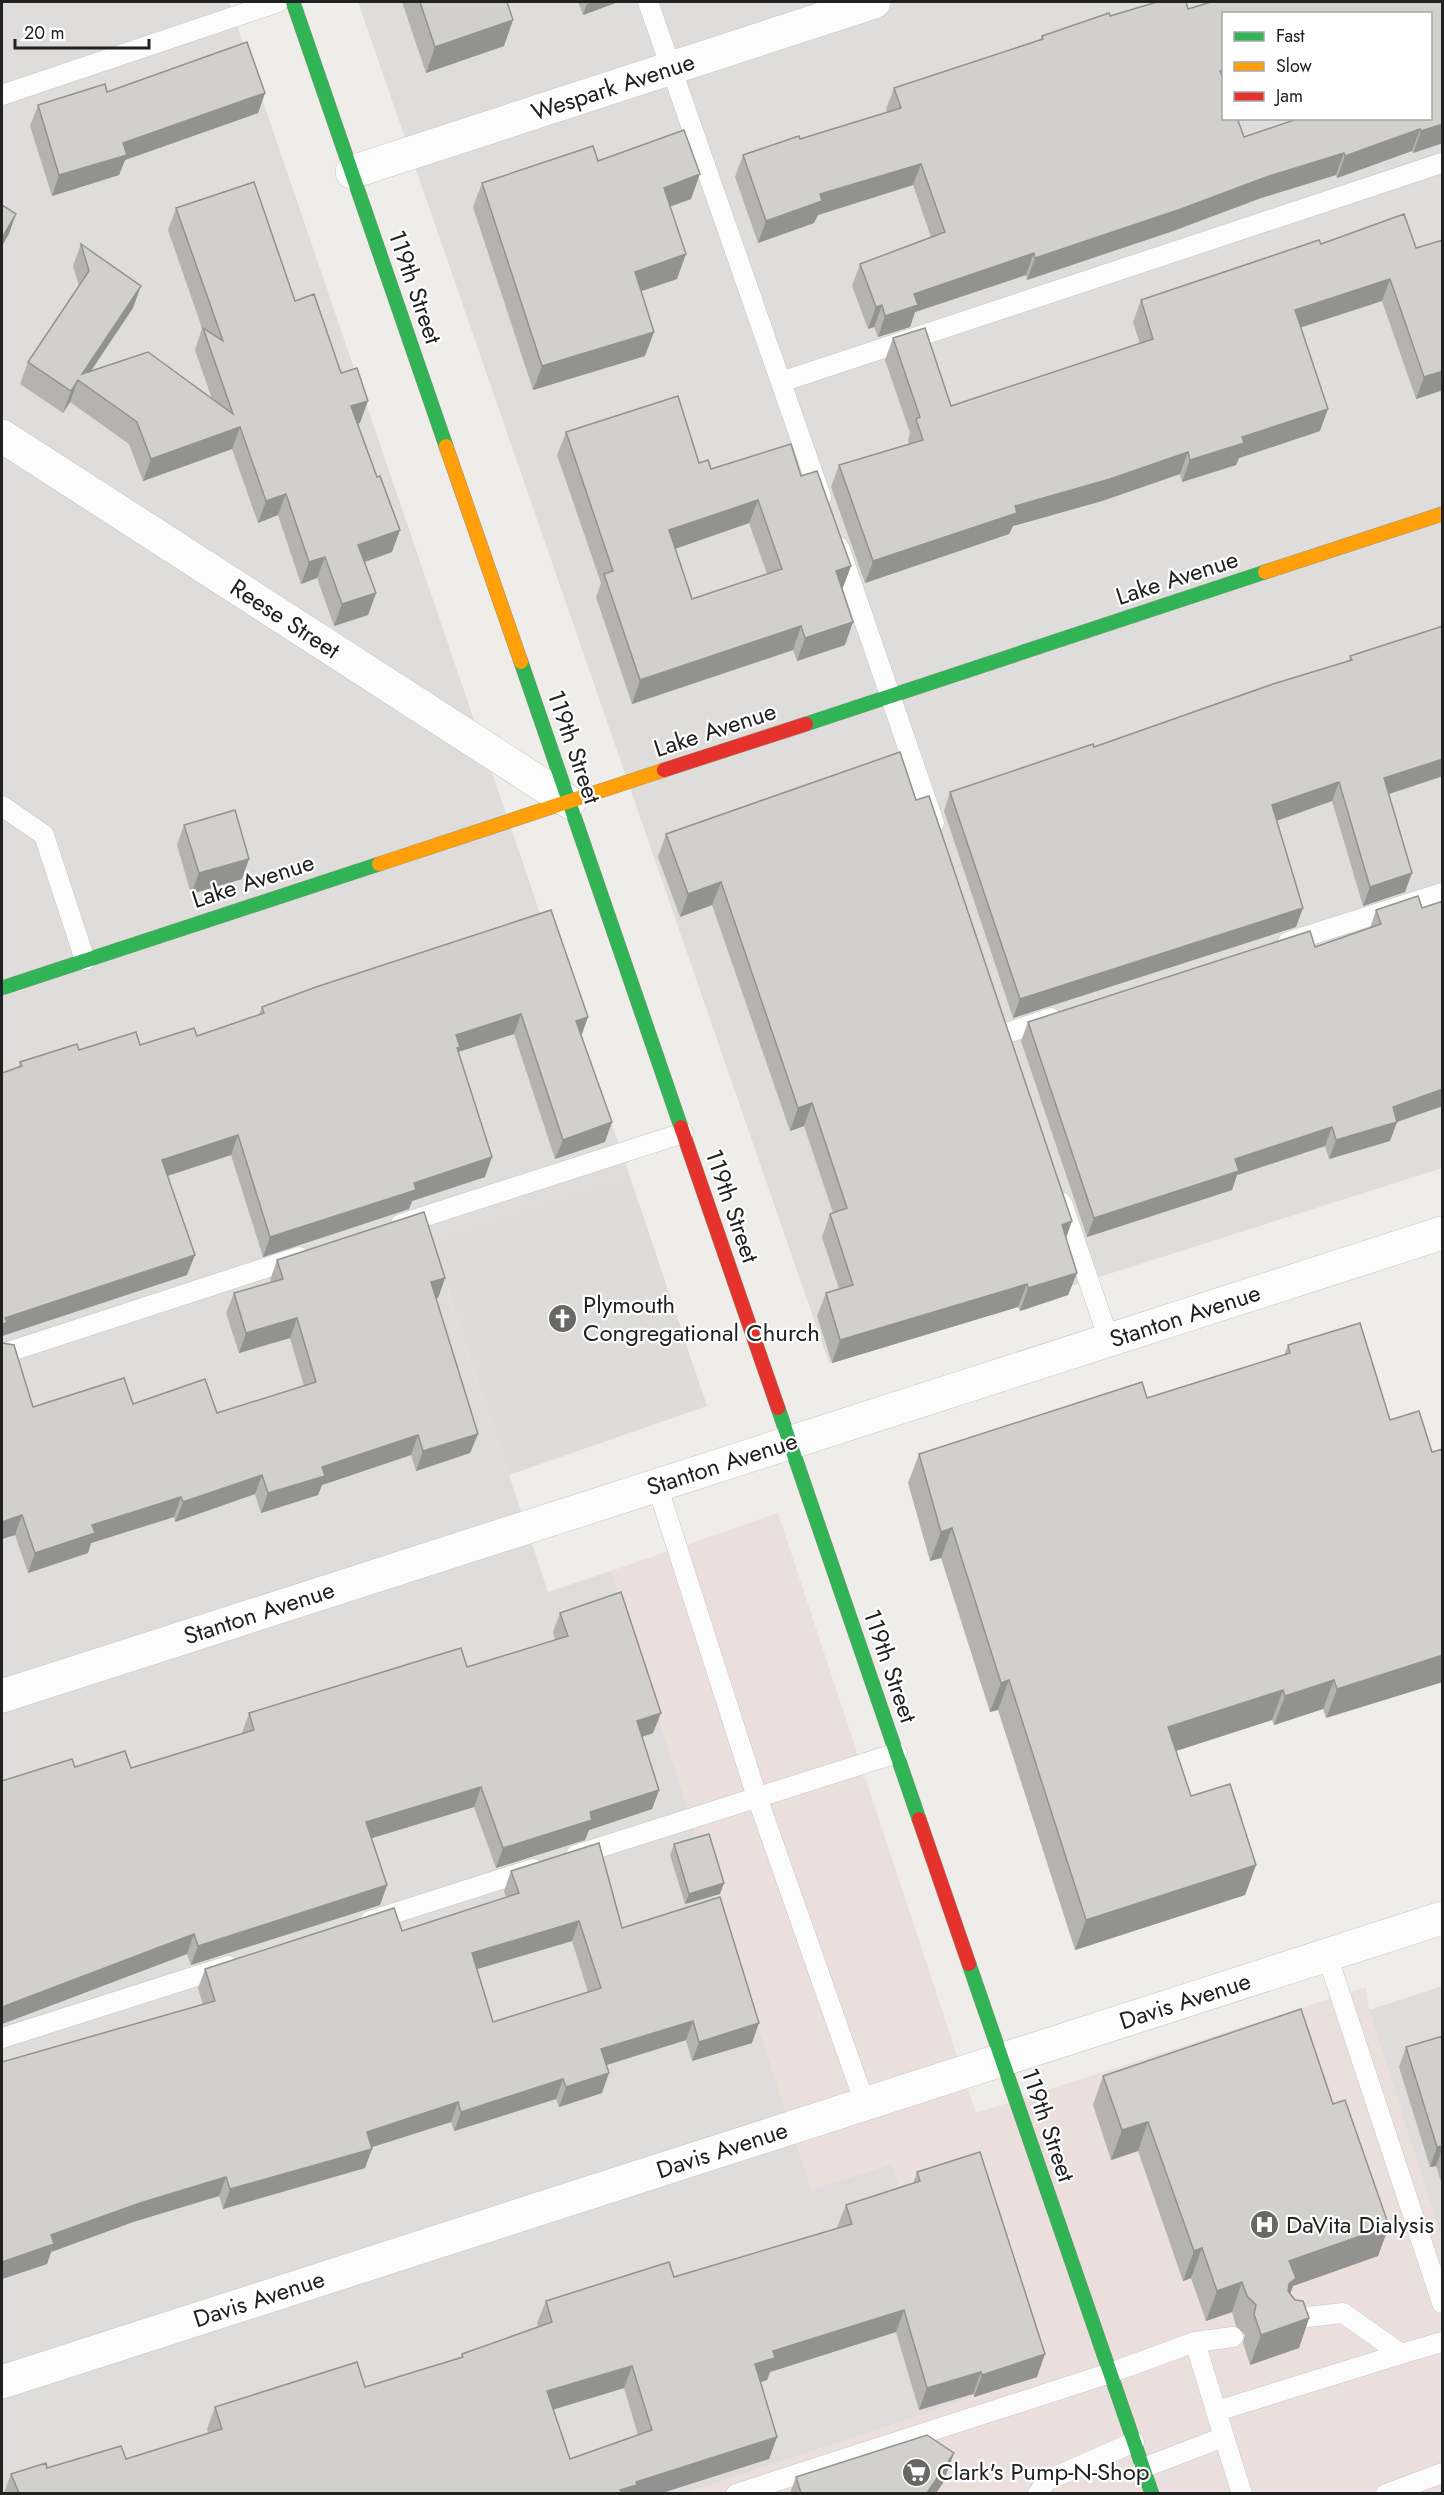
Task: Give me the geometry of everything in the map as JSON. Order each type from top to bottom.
[{"type":"street","name":"119th Street","points":[[293,2],[1152,2493]]},
{"type":"street","name":"Wespark Avenue","points":[[352,172],[874,2]]},
{"type":"street","name":"Reese Street","points":[[2,436],[569,802]]},
{"type":"street","name":"Lake Avenue","points":[[2,987],[1443,514]]},
{"type":"street","name":"Stanton Avenue","points":[[2,1696],[1443,1233]]},
{"type":"street","name":"Davis Avenue","points":[[2,2382],[1443,1918]]},
{"type":"lane","points":[[2,95],[278,2]]},
{"type":"lane","points":[[648,2],[892,696],[940,842]]},
{"type":"lane","points":[[781,382],[1443,164]]},
{"type":"lane","points":[[2,806],[44,835],[85,960]]},
{"type":"lane","points":[[1274,947],[1443,893]]},
{"type":"lane","points":[[996,1011],[1011,1056]]},
{"type":"lane","points":[[1004,1034],[1071,1012]]},
{"type":"lane","points":[[387,1228],[683,1133]]},
{"type":"lane","points":[[1054,1181],[1109,1340]]},
{"type":"lane","points":[[2,1354],[319,1251]]},
{"type":"lane","points":[[657,1485],[757,1797],[865,2104]]},
{"type":"lane","points":[[351,1927],[897,1753]]},
{"type":"lane","points":[[1327,1955],[1437,2261],[1443,2302]]},
{"type":"lane","points":[[2,2038],[250,1959]]},
{"type":"lane","points":[[1289,2319],[1343,2313],[1401,2354]]},
{"type":"lane","points":[[736,2493],[1110,2373],[1195,2342],[1233,2337]]},
{"type":"lane","points":[[1195,2342],[1242,2493]]},
{"type":"lane","points":[[1217,2411],[1443,2342]]},
{"type":"lane","points":[[1143,2468],[1224,2437]]},
{"type":"lane","points":[[1038,2493],[1046,2481],[1134,2442]]},
{"type":"lane","points":[[1386,2493],[1443,2473]]},
{"type":"shaded area","points":[[2,2],[229,2],[629,1174],[431,1241],[548,1592],[611,1571],[811,2189],[892,2164],[973,2398],[686,2493],[2,2494]]},
{"type":"shaded area","points":[[358,2],[1442,2],[1442,1168],[829,1363]]},
{"type":"shaded area","points":[[629,1174],[707,1406],[509,1475],[431,1240]]},
{"type":"shaded area","points":[[778,1513],[976,2113],[1366,1987],[1369,2010],[1442,2240],[1442,2493],[686,2493],[973,2397],[892,2164],[811,2190],[611,1571]]},
{"type":"shaded area","points":[[1442,1986],[1442,2240],[1369,2010]]},
{"type":"building","points":[[420,2],[507,2],[513,20],[435,47]]},
{"type":"building","points":[[1157,2],[1186,2],[1188,9],[1211,2],[1443,2],[1443,124],[1421,131],[1420,129],[1345,156],[1344,153],[1269,176],[1181,209],[1035,258],[1034,253],[914,294],[918,305],[885,316],[882,305],[876,307],[860,264],[945,232],[921,164],[820,194],[822,201],[766,221],[743,155],[799,136],[800,139],[901,108],[894,88],[1043,39],[1042,36],[1109,13],[1110,16]]},
{"type":"building","points":[[247,42],[265,93],[123,143],[127,155],[59,175],[38,105],[105,84],[107,92]]},
{"type":"building","points":[[684,130],[700,174],[664,188],[686,254],[635,272],[654,332],[542,366],[482,183],[593,146],[598,161]]},
{"type":"building","points":[[254,182],[295,301],[314,294],[341,373],[357,368],[368,401],[351,406],[377,477],[380,476],[400,530],[358,545],[376,593],[342,604],[325,557],[309,562],[286,494],[266,501],[240,427],[151,459],[137,422],[78,380],[71,391],[28,362],[89,271],[81,244],[141,286],[82,374],[148,352],[233,414],[203,328],[223,341],[176,208]]},
{"type":"building","points":[[2,205],[16,214],[2,238]]},
{"type":"building","points":[[1404,214],[1416,248],[1443,240],[1443,371],[1424,377],[1390,279],[1295,310],[1328,409],[1242,437],[1244,443],[1190,460],[1188,452],[1110,479],[1015,506],[1017,513],[873,561],[839,465],[923,440],[916,419],[920,417],[893,338],[925,328],[951,406],[1153,339],[1141,300],[1319,240],[1321,244]]},
{"type":"building","points":[[678,396],[699,463],[708,460],[711,469],[791,444],[801,476],[817,471],[851,566],[836,571],[853,622],[805,638],[801,626],[640,680],[604,574],[613,571],[566,432]],"holes":[[[758,500],[782,569],[692,599],[669,530]]]},
{"type":"building","points":[[1443,626],[1443,759],[1384,778],[1412,873],[1370,887],[1339,782],[1272,805],[1303,908],[1020,999],[950,792],[1093,744],[1094,747],[1273,684],[1352,660],[1350,656]]},
{"type":"building","points":[[900,752],[916,800],[929,796],[1072,1221],[1062,1225],[1077,1273],[1028,1288],[1027,1284],[840,1340],[826,1293],[853,1285],[830,1214],[847,1208],[812,1103],[798,1108],[721,882],[688,894],[666,834]]},
{"type":"building","points":[[235,810],[249,859],[199,873],[184,825]]},
{"type":"building","points":[[1418,896],[1422,908],[1443,901],[1443,1089],[1393,1107],[1397,1122],[1336,1140],[1332,1127],[1235,1159],[1239,1171],[1094,1218],[1028,1022],[1310,931],[1315,947],[1381,924],[1376,910]]},
{"type":"building","points":[[551,910],[588,1017],[576,1021],[612,1122],[563,1140],[521,1014],[456,1035],[460,1047],[457,1048],[492,1157],[414,1183],[416,1190],[270,1237],[238,1135],[162,1160],[195,1255],[5,1318],[7,1322],[2,1325],[2,1073],[22,1066],[20,1062],[77,1044],[79,1050],[136,1032],[140,1045],[194,1028],[197,1036],[264,1013],[262,1007],[316,987]]},
{"type":"building","points":[[424,1212],[445,1278],[431,1282],[478,1434],[423,1451],[418,1435],[322,1467],[325,1476],[268,1493],[262,1475],[183,1502],[181,1497],[92,1525],[95,1533],[35,1553],[22,1515],[2,1522],[2,1343],[14,1345],[33,1407],[124,1378],[133,1404],[205,1379],[217,1413],[316,1382],[297,1318],[246,1333],[234,1293],[283,1279],[277,1260]]},
{"type":"building","points":[[1360,1323],[1390,1420],[1419,1411],[1432,1452],[1443,1449],[1443,1655],[1337,1689],[1334,1680],[1285,1696],[1283,1690],[1168,1727],[1191,1796],[1230,1784],[1256,1865],[1086,1920],[1009,1680],[1001,1683],[952,1528],[941,1532],[919,1454],[1142,1382],[1147,1398],[1290,1353],[1288,1345]]},
{"type":"building","points":[[621,1592],[661,1713],[637,1721],[659,1790],[590,1812],[592,1820],[503,1848],[481,1787],[366,1822],[387,1885],[198,1946],[194,1934],[2,2007],[2,1781],[72,1759],[75,1767],[125,1751],[131,1768],[254,1730],[249,1713],[461,1648],[467,1667],[568,1636],[560,1613]]},
{"type":"building","points":[[709,1834],[724,1883],[689,1894],[674,1844]]},
{"type":"building","points":[[599,1843],[622,1928],[720,1897],[759,2023],[699,2042],[693,2021],[601,2049],[609,2073],[566,2087],[563,2079],[461,2112],[458,2102],[367,2132],[372,2149],[230,2189],[226,2177],[140,2203],[51,2235],[54,2244],[2,2262],[2,2062],[215,2001],[205,1969],[394,1908],[402,1931],[519,1893],[511,1871]],"holes":[[[579,1921],[601,1988],[493,2022],[472,1953]]]},
{"type":"building","points":[[1301,2009],[1333,2104],[1345,2100],[1389,2226],[1289,2261],[1296,2278],[1289,2284],[1288,2291],[1295,2300],[1303,2301],[1309,2318],[1261,2335],[1254,2314],[1256,2305],[1247,2296],[1242,2282],[1217,2291],[1202,2248],[1194,2251],[1148,2122],[1122,2130],[1103,2076]]},
{"type":"building","points":[[1443,2036],[1443,2146],[1437,2147],[1406,2047]]},
{"type":"building","points":[[980,2152],[1045,2354],[982,2375],[981,2372],[927,2388],[904,2310],[773,2351],[775,2358],[755,2364],[777,2437],[636,2482],[637,2485],[620,2490],[622,2493],[19,2493],[11,2474],[46,2463],[47,2468],[121,2446],[126,2459],[222,2429],[215,2407],[357,2362],[365,2387],[463,2357],[462,2354],[552,2322],[546,2301],[669,2262],[674,2277],[852,2224],[846,2205],[920,2181],[917,2172]],"holes":[[[632,2366],[652,2430],[570,2459],[547,2391]]]},
{"type":"building","points":[[927,2435],[954,2453],[927,2493],[801,2493],[796,2477]]},
{"type":"traffic: fast","points":[[293,2],[446,446]]},
{"type":"traffic: fast","points":[[806,724],[1265,572]]},
{"type":"traffic: fast","points":[[521,662],[681,1127]]},
{"type":"traffic: fast","points":[[2,988],[379,864]]},
{"type":"traffic: fast","points":[[778,1408],[919,1819]]},
{"type":"traffic: fast","points":[[969,1964],[1152,2494]]},
{"type":"traffic: slow","points":[[446,446],[521,662]]},
{"type":"traffic: slow","points":[[1265,572],[1442,514]]},
{"type":"traffic: slow","points":[[379,864],[664,770]]},
{"type":"traffic: jam","points":[[664,770],[806,724]]},
{"type":"traffic: jam","points":[[681,1127],[778,1408]]},
{"type":"traffic: jam","points":[[919,1819],[969,1964]]},
{"type":"place","name":"Plymouth Congregational Church","points":[[562,1319]]},
{"type":"place","name":"DaVita Dialysis","points":[[1265,2225]]},
{"type":"place","name":"Clark's Pump-N-Shop","points":[[916,2472]]}]
